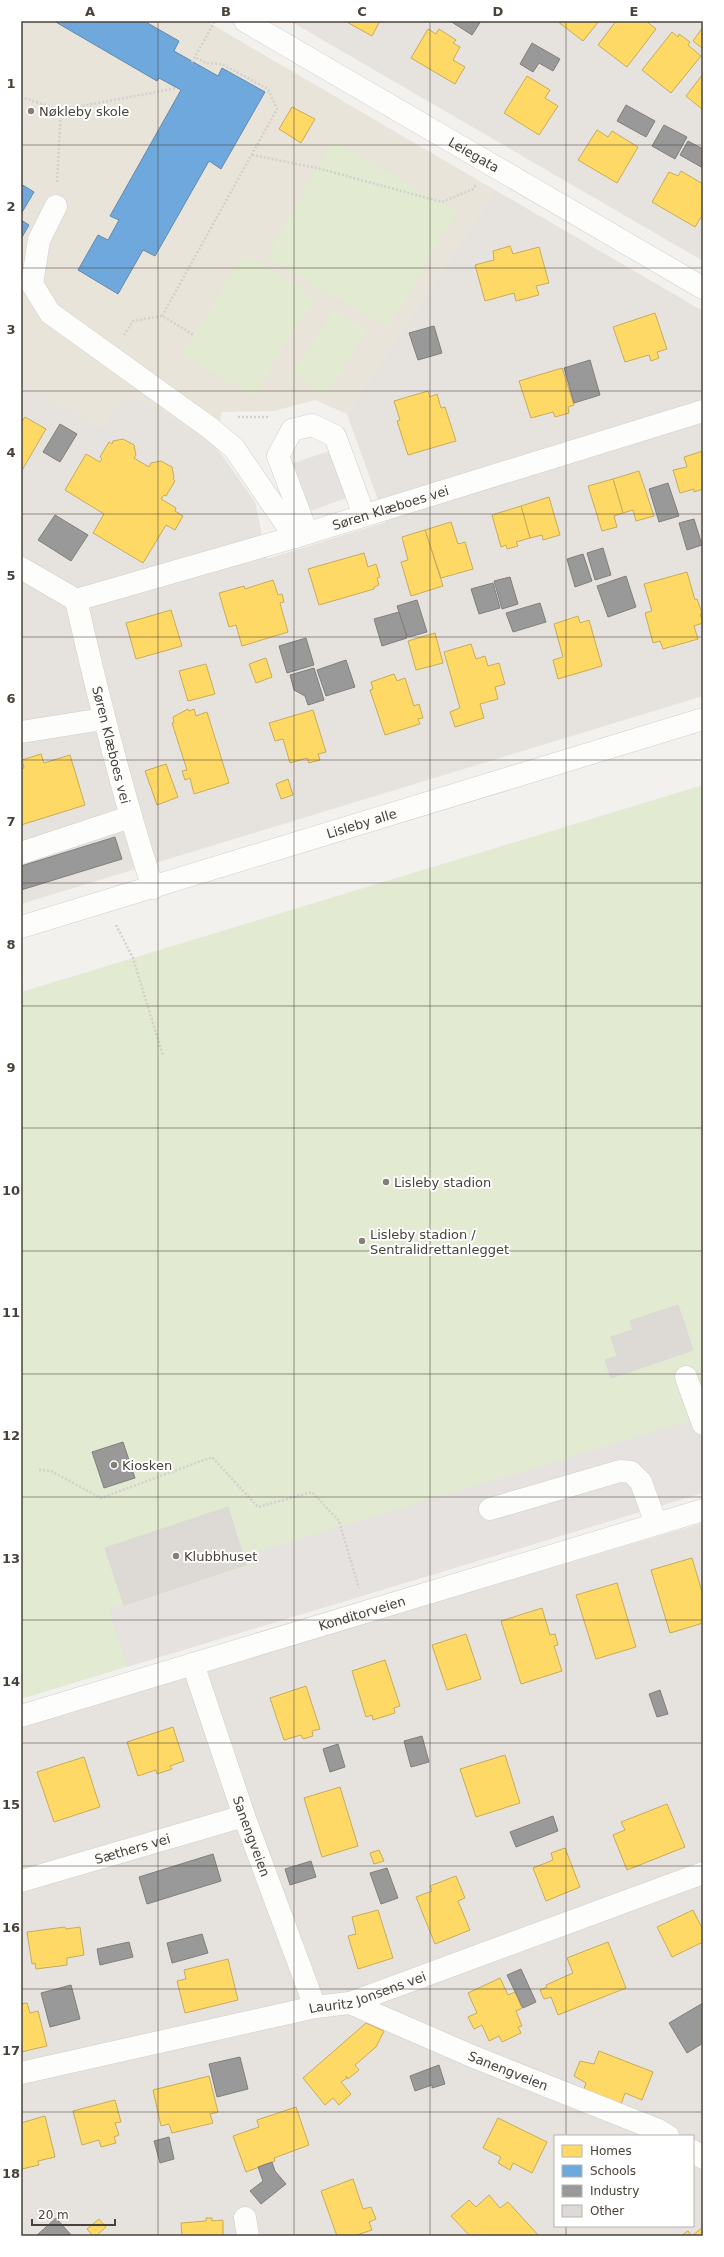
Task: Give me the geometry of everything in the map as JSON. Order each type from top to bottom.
[{"type":"street","name":"Leiegata","points":[[245,21],[703,288]]},
{"type":"street","points":[[56,206],[39,240],[32,284],[50,313],[210,428],[234,448],[301,535]]},
{"type":"street","name":"Søren Klæboes vei","points":[[153,888],[130,817],[103,718],[76,600],[301,535],[703,411]]},
{"type":"street","points":[[301,535],[278,456],[292,430],[312,425],[335,436],[364,515]]},
{"type":"street","points":[[21,568],[76,600]]},
{"type":"street","points":[[21,732],[103,718]]},
{"type":"street","name":"Lisleby alle","points":[[21,927],[153,888],[703,719]]},
{"type":"street","points":[[21,853],[130,817]]},
{"type":"street","points":[[686,1377],[703,1424]]},
{"type":"street","points":[[490,1509],[620,1471],[631,1472],[641,1482],[656,1524]]},
{"type":"street","name":"Konditorveien","points":[[21,1716],[703,1510]]},
{"type":"street","name":"Sanengveien","points":[[193,1664],[244,1816],[316,2008]]},
{"type":"street","name":"Sæthers vei","points":[[21,1881],[244,1816]]},
{"type":"street","name":"Lauritz Jonsens vei","points":[[21,2073],[316,2008],[350,2003],[703,1873]]},
{"type":"street","name":"Sanengveien","points":[[350,2003],[474,2057],[658,2130],[666,2135]]},
{"type":"street","points":[[694,2152],[703,2158]]},
{"type":"path","points":[[192,62],[214,23]]},
{"type":"path","points":[[162,316],[277,109],[268,90],[222,64],[206,63],[195,56]]},
{"type":"path","points":[[21,98],[61,110],[177,88]]},
{"type":"path","points":[[56,206],[61,110]]},
{"type":"path","points":[[252,155],[317,168],[442,202],[473,189],[477,183]]},
{"type":"path","points":[[109,356],[133,320],[162,316],[194,335]]},
{"type":"path","points":[[114,920],[133,958],[163,1056]]},
{"type":"path","points":[[39,1470],[51,1471],[100,1498],[212,1458],[258,1507],[312,1492],[339,1521],[366,1611]]},
{"type":"shaded area","points":[[21,21],[206,21],[495,190],[347,414],[315,400],[274,411],[222,412],[214,444],[139,399],[122,399],[102,429],[21,384]]},
{"type":"shaded area","points":[[290,21],[703,21],[703,261]]},
{"type":"shaded area","points":[[495,190],[703,311],[703,696],[21,904],[21,384],[102,428],[122,399],[139,398],[214,444],[255,502],[267,559],[386,522],[347,414]]},
{"type":"shaded area","points":[[340,447],[357,494],[300,515],[283,467]]},
{"type":"shaded area","points":[[703,1417],[703,1493],[127,1667],[109,1609],[253,1565],[250,1554]]},
{"type":"shaded area","points":[[703,1523],[703,2236],[21,2236],[21,1724]]},
{"type":"green space","points":[[333,140],[456,211],[389,328],[266,258]]},
{"type":"green space","points":[[244,254],[315,297],[253,397],[183,353]]},
{"type":"green space","points":[[334,310],[367,330],[326,395],[293,374]]},
{"type":"green space","name":"Lisleby stadion / Sentralidrettanlegget","points":[[703,785],[703,1491],[21,1699],[21,992]]},
{"type":"building: Homes","points":[[345,21],[380,21],[372,36]]},
{"type":"building: Homes","points":[[557,21],[599,21],[583,41]]},
{"type":"building: Homes","points":[[616,21],[646,21],[656,29],[627,67],[598,45]]},
{"type":"building: Homes","points":[[703,27],[703,49],[693,41]]},
{"type":"building: Homes","points":[[428,29],[436,34],[439,29],[456,40],[453,43],[460,47],[453,60],[465,67],[455,84],[411,58]]},
{"type":"building: Homes","points":[[672,32],[678,37],[679,34],[690,42],[688,45],[701,56],[671,93],[642,70]]},
{"type":"building: Homes","points":[[703,74],[703,110],[686,96]]},
{"type":"building: Homes","points":[[527,76],[550,90],[545,98],[558,106],[539,135],[504,113]]},
{"type":"building: Homes","points":[[292,107],[315,119],[301,143],[279,129]]},
{"type":"building: Homes","points":[[597,130],[608,137],[612,131],[638,147],[617,183],[578,160]]},
{"type":"building: Homes","points":[[681,171],[703,184],[703,214],[695,227],[652,202],[669,172],[678,176]]},
{"type":"building: Homes","points":[[510,246],[513,254],[539,247],[549,283],[536,286],[539,295],[516,301],[514,293],[485,301],[475,265],[494,260],[493,251]]},
{"type":"building: Homes","points":[[655,313],[667,349],[657,352],[659,358],[651,361],[649,355],[625,362],[613,327]]},
{"type":"building: Homes","points":[[562,368],[574,405],[568,407],[569,413],[555,417],[553,412],[531,418],[519,381]]},
{"type":"building: Homes","points":[[428,391],[430,397],[437,394],[441,408],[445,407],[456,441],[408,455],[397,421],[400,420],[394,401]]},
{"type":"building: Homes","points":[[25,417],[46,429],[21,472],[21,423]]},
{"type":"building: Homes","points":[[123,439],[134,445],[136,455],[134,458],[149,467],[151,463],[161,461],[172,467],[173,479],[175,481],[166,496],[164,495],[161,499],[176,508],[175,511],[183,516],[175,530],[166,525],[143,563],[93,533],[104,514],[65,490],[86,454],[100,462],[102,459],[100,457],[109,442],[112,444],[113,441]]},
{"type":"building: Homes","points":[[703,451],[703,489],[694,492],[694,489],[680,493],[673,470],[687,467],[684,457]]},
{"type":"building: Homes","points":[[639,471],[654,516],[636,521],[633,510],[623,513],[613,479]]},
{"type":"building: Homes","points":[[613,479],[623,513],[614,516],[617,527],[602,531],[588,486]]},
{"type":"building: Homes","points":[[549,497],[560,535],[543,540],[542,535],[530,538],[521,506]]},
{"type":"building: Homes","points":[[521,506],[530,538],[516,542],[518,546],[507,549],[506,545],[501,547],[492,515]]},
{"type":"building: Homes","points":[[451,522],[458,544],[465,542],[473,569],[441,578],[425,530]]},
{"type":"building: Homes","points":[[425,530],[443,586],[411,596],[401,562],[408,560],[402,537]]},
{"type":"building: Homes","points":[[364,553],[368,567],[376,564],[380,577],[377,578],[379,585],[374,587],[374,589],[319,605],[308,569]]},
{"type":"building: Homes","points":[[687,572],[695,600],[697,599],[702,613],[700,614],[703,623],[694,626],[698,639],[663,649],[660,641],[653,643],[645,613],[652,611],[644,584]]},
{"type":"building: Homes","points":[[273,580],[278,595],[282,594],[284,602],[280,603],[288,632],[242,646],[236,625],[229,627],[219,593],[244,586],[245,589]]},
{"type":"building: Homes","points":[[171,610],[182,646],[136,659],[126,623]]},
{"type":"building: Homes","points":[[578,616],[580,623],[589,620],[602,666],[558,679],[553,660],[563,657],[554,624]]},
{"type":"building: Homes","points":[[435,633],[443,663],[416,670],[408,641]]},
{"type":"building: Homes","points":[[471,644],[476,659],[485,656],[488,666],[499,663],[505,684],[495,687],[498,699],[480,704],[484,718],[455,727],[450,712],[460,708],[444,652]]},
{"type":"building: Homes","points":[[266,658],[272,677],[256,683],[249,664]]},
{"type":"building: Homes","points":[[206,664],[215,694],[188,701],[179,671]]},
{"type":"building: Homes","points":[[394,674],[397,681],[405,678],[414,706],[419,704],[423,718],[418,719],[420,724],[385,735],[370,690],[373,689],[371,682]]},
{"type":"building: Homes","points":[[188,709],[189,711],[194,709],[196,716],[207,712],[229,783],[194,794],[190,778],[185,780],[182,771],[187,770],[172,723],[174,723],[173,717]]},
{"type":"building: Homes","points":[[313,710],[326,752],[318,754],[320,760],[309,763],[307,758],[290,763],[283,739],[275,741],[269,723]]},
{"type":"building: Homes","points":[[41,754],[44,763],[70,755],[85,805],[21,825],[21,769],[24,768],[22,760]]},
{"type":"building: Homes","points":[[166,764],[178,797],[157,805],[145,771]]},
{"type":"building: Homes","points":[[288,779],[293,795],[281,799],[276,784]]},
{"type":"building: Homes","points":[[692,1558],[703,1595],[703,1623],[670,1633],[651,1570]]},
{"type":"building: Homes","points":[[617,1583],[636,1647],[596,1659],[576,1595]]},
{"type":"building: Homes","points":[[542,1608],[550,1635],[555,1634],[558,1645],[554,1646],[562,1671],[521,1684],[501,1621]]},
{"type":"building: Homes","points":[[466,1634],[481,1679],[447,1690],[432,1645]]},
{"type":"building: Homes","points":[[385,1660],[400,1706],[394,1708],[395,1713],[373,1720],[372,1715],[366,1717],[352,1671]]},
{"type":"building: Homes","points":[[306,1686],[320,1729],[312,1731],[313,1736],[303,1739],[301,1735],[284,1740],[270,1698]]},
{"type":"building: Homes","points":[[173,1727],[184,1761],[170,1766],[172,1769],[157,1774],[156,1770],[138,1776],[127,1742]]},
{"type":"building: Homes","points":[[505,1755],[520,1803],[476,1817],[460,1769]]},
{"type":"building: Homes","points":[[84,1757],[100,1807],[54,1822],[37,1772]]},
{"type":"building: Homes","points":[[340,1787],[358,1846],[322,1857],[304,1798]]},
{"type":"building: Homes","points":[[667,1804],[685,1847],[627,1870],[613,1835],[625,1830],[621,1822]]},
{"type":"building: Homes","points":[[565,1848],[580,1887],[546,1901],[533,1868],[553,1860],[551,1853]]},
{"type":"building: Homes","points":[[379,1850],[384,1861],[374,1864],[370,1853]]},
{"type":"building: Homes","points":[[456,1876],[465,1898],[458,1901],[470,1930],[435,1944],[416,1897],[432,1891],[430,1886]]},
{"type":"building: Homes","points":[[378,1910],[393,1958],[358,1969],[348,1936],[356,1934],[352,1917]]},
{"type":"building: Homes","points":[[693,1910],[703,1930],[703,1942],[672,1957],[657,1927]]},
{"type":"building: Homes","points":[[65,1927],[66,1929],[80,1927],[84,1955],[67,1958],[67,1965],[36,1969],[35,1963],[32,1964],[27,1932]]},
{"type":"building: Homes","points":[[608,1942],[626,1988],[558,2015],[551,1997],[544,1999],[540,1990],[547,1987],[546,1985],[573,1973],[567,1958]]},
{"type":"building: Homes","points":[[228,1959],[238,2000],[185,2013],[177,1981],[186,1979],[184,1970]]},
{"type":"building: Homes","points":[[500,1978],[508,1995],[515,1992],[522,2008],[516,2011],[522,2026],[518,2027],[521,2033],[502,2042],[499,2036],[489,2041],[482,2025],[474,2029],[468,2017],[477,2013],[468,1993]]},
{"type":"building: Homes","points":[[27,2003],[30,2013],[38,2011],[47,2046],[21,2052],[21,2004]]},
{"type":"building: Homes","points":[[366,2023],[384,2031],[376,2047],[355,2065],[359,2070],[348,2079],[346,2076],[347,2078],[341,2082],[351,2094],[339,2105],[333,2098],[325,2105],[303,2078]]},
{"type":"building: Homes","points":[[599,2051],[653,2072],[642,2100],[625,2093],[619,2110],[582,2095],[586,2083],[574,2076],[580,2061],[594,2064]]},
{"type":"building: Homes","points":[[209,2076],[218,2112],[210,2114],[213,2123],[172,2133],[169,2124],[161,2126],[153,2090]]},
{"type":"building: Homes","points":[[115,2100],[121,2122],[115,2123],[119,2135],[114,2137],[116,2143],[101,2147],[99,2140],[82,2145],[73,2111]]},
{"type":"building: Homes","points":[[296,2107],[309,2145],[274,2158],[275,2161],[246,2172],[233,2136],[259,2127],[257,2120]]},
{"type":"building: Homes","points":[[45,2116],[55,2157],[38,2161],[39,2165],[22,2169],[21,2123]]},
{"type":"building: Homes","points":[[498,2118],[547,2142],[532,2173],[513,2163],[510,2170],[498,2163],[501,2157],[483,2148]]},
{"type":"building: Homes","points":[[353,2179],[363,2209],[371,2207],[376,2219],[369,2222],[372,2230],[354,2236],[337,2236],[321,2191]]},
{"type":"building: Homes","points":[[489,2195],[500,2208],[508,2202],[539,2236],[470,2236],[451,2216],[469,2200],[476,2207]]},
{"type":"building: Homes","points":[[206,2218],[212,2218],[212,2221],[223,2220],[223,2236],[182,2236],[181,2223],[206,2221]]},
{"type":"building: Homes","points":[[99,2219],[106,2227],[96,2236],[93,2236],[87,2229]]},
{"type":"building: Homes","points":[[703,2227],[703,2236],[692,2236]]},
{"type":"building: Homes","points":[[688,2231],[692,2236],[681,2236]]},
{"type":"building: Schools","points":[[54,21],[144,21],[179,41],[174,51],[218,76],[222,68],[265,92],[221,169],[209,161],[155,256],[143,250],[118,294],[78,270],[98,235],[108,240],[119,220],[110,216],[181,90],[159,78],[157,81]]},
{"type":"building: Schools","points":[[21,184],[34,192],[21,214]]},
{"type":"building: Schools","points":[[21,220],[29,225],[21,239]]},
{"type":"building: Industry","points":[[450,21],[481,21],[472,35]]},
{"type":"building: Industry","points":[[532,43],[560,59],[553,71],[539,63],[533,72],[520,64]]},
{"type":"building: Industry","points":[[626,105],[655,121],[646,137],[617,121]]},
{"type":"building: Industry","points":[[664,125],[687,137],[675,159],[652,146]]},
{"type":"building: Industry","points":[[688,141],[703,149],[703,168],[680,155]]},
{"type":"building: Industry","points":[[434,326],[442,353],[418,360],[409,333]]},
{"type":"building: Industry","points":[[590,360],[600,395],[574,403],[564,368]]},
{"type":"building: Industry","points":[[60,424],[77,434],[60,462],[43,452]]},
{"type":"building: Industry","points":[[668,483],[679,516],[659,522],[649,489]]},
{"type":"building: Industry","points":[[55,515],[88,535],[71,561],[38,540]]},
{"type":"building: Industry","points":[[694,519],[702,545],[687,550],[679,523]]},
{"type":"building: Industry","points":[[603,548],[611,575],[595,580],[587,553]]},
{"type":"building: Industry","points":[[583,554],[592,581],[575,587],[567,559]]},
{"type":"building: Industry","points":[[626,576],[636,607],[608,617],[597,586]]},
{"type":"building: Industry","points":[[510,577],[518,604],[502,609],[494,581]]},
{"type":"building: Industry","points":[[493,583],[500,608],[479,614],[471,589]]},
{"type":"building: Industry","points":[[417,600],[427,632],[409,637],[407,636],[397,606]]},
{"type":"building: Industry","points":[[540,603],[546,622],[513,632],[506,613]]},
{"type":"building: Industry","points":[[399,612],[407,638],[382,646],[374,619]]},
{"type":"building: Industry","points":[[306,638],[314,665],[287,673],[279,646]]},
{"type":"building: Industry","points":[[346,660],[355,687],[326,696],[317,670]]},
{"type":"building: Industry","points":[[314,668],[324,700],[308,705],[305,696],[294,690],[290,675]]},
{"type":"building: Industry","points":[[115,837],[122,859],[21,890],[21,866]]},
{"type":"building: Industry","name":"Kiosken","points":[[123,1442],[135,1478],[104,1488],[92,1452]]},
{"type":"building: Industry","points":[[660,1690],[668,1714],[657,1717],[649,1694]]},
{"type":"building: Industry","points":[[422,1736],[429,1762],[411,1767],[404,1741]]},
{"type":"building: Industry","points":[[338,1744],[345,1767],[330,1772],[323,1749]]},
{"type":"building: Industry","points":[[553,1816],[558,1831],[516,1847],[510,1832]]},
{"type":"building: Industry","points":[[213,1854],[221,1881],[147,1904],[139,1877]]},
{"type":"building: Industry","points":[[311,1861],[316,1877],[290,1885],[285,1869]]},
{"type":"building: Industry","points":[[387,1868],[398,1898],[381,1904],[370,1873]]},
{"type":"building: Industry","points":[[202,1934],[208,1953],[172,1963],[167,1943]]},
{"type":"building: Industry","points":[[129,1942],[133,1957],[100,1965],[97,1949]]},
{"type":"building: Industry","points":[[521,1969],[536,2002],[523,2008],[507,1975]]},
{"type":"building: Industry","points":[[71,1985],[80,2019],[50,2027],[41,1993]]},
{"type":"building: Industry","points":[[703,2003],[703,2043],[687,2053],[669,2023]]},
{"type":"building: Industry","points":[[240,2057],[248,2089],[217,2097],[209,2064]]},
{"type":"building: Industry","points":[[439,2065],[445,2084],[432,2088],[432,2085],[415,2091],[410,2076]]},
{"type":"building: Industry","points":[[169,2137],[174,2159],[160,2163],[154,2141]]},
{"type":"building: Industry","points":[[272,2162],[275,2171],[286,2184],[261,2204],[250,2191],[263,2181],[258,2167]]},
{"type":"building: Industry","points":[[56,2218],[72,2236],[36,2236]]},
{"type":"building: Other","points":[[678,1305],[693,1350],[611,1378],[605,1360],[617,1356],[611,1337],[633,1330],[630,1321]]},
{"type":"building: Other","name":"Klubbhuset","points":[[228,1507],[246,1565],[124,1605],[105,1548]]},
{"type":"place","name":"Nøkleby skole","points":[[31,111]]},
{"type":"place","name":"Lisleby stadion","points":[[386,1182]]},
{"type":"place","name":"Lisleby stadion / Sentralidrettanlegget","points":[[362,1241]]},
{"type":"place","name":"Kiosken","points":[[114,1465]]},
{"type":"place","name":"Klubbhuset","points":[[176,1556]]}]
